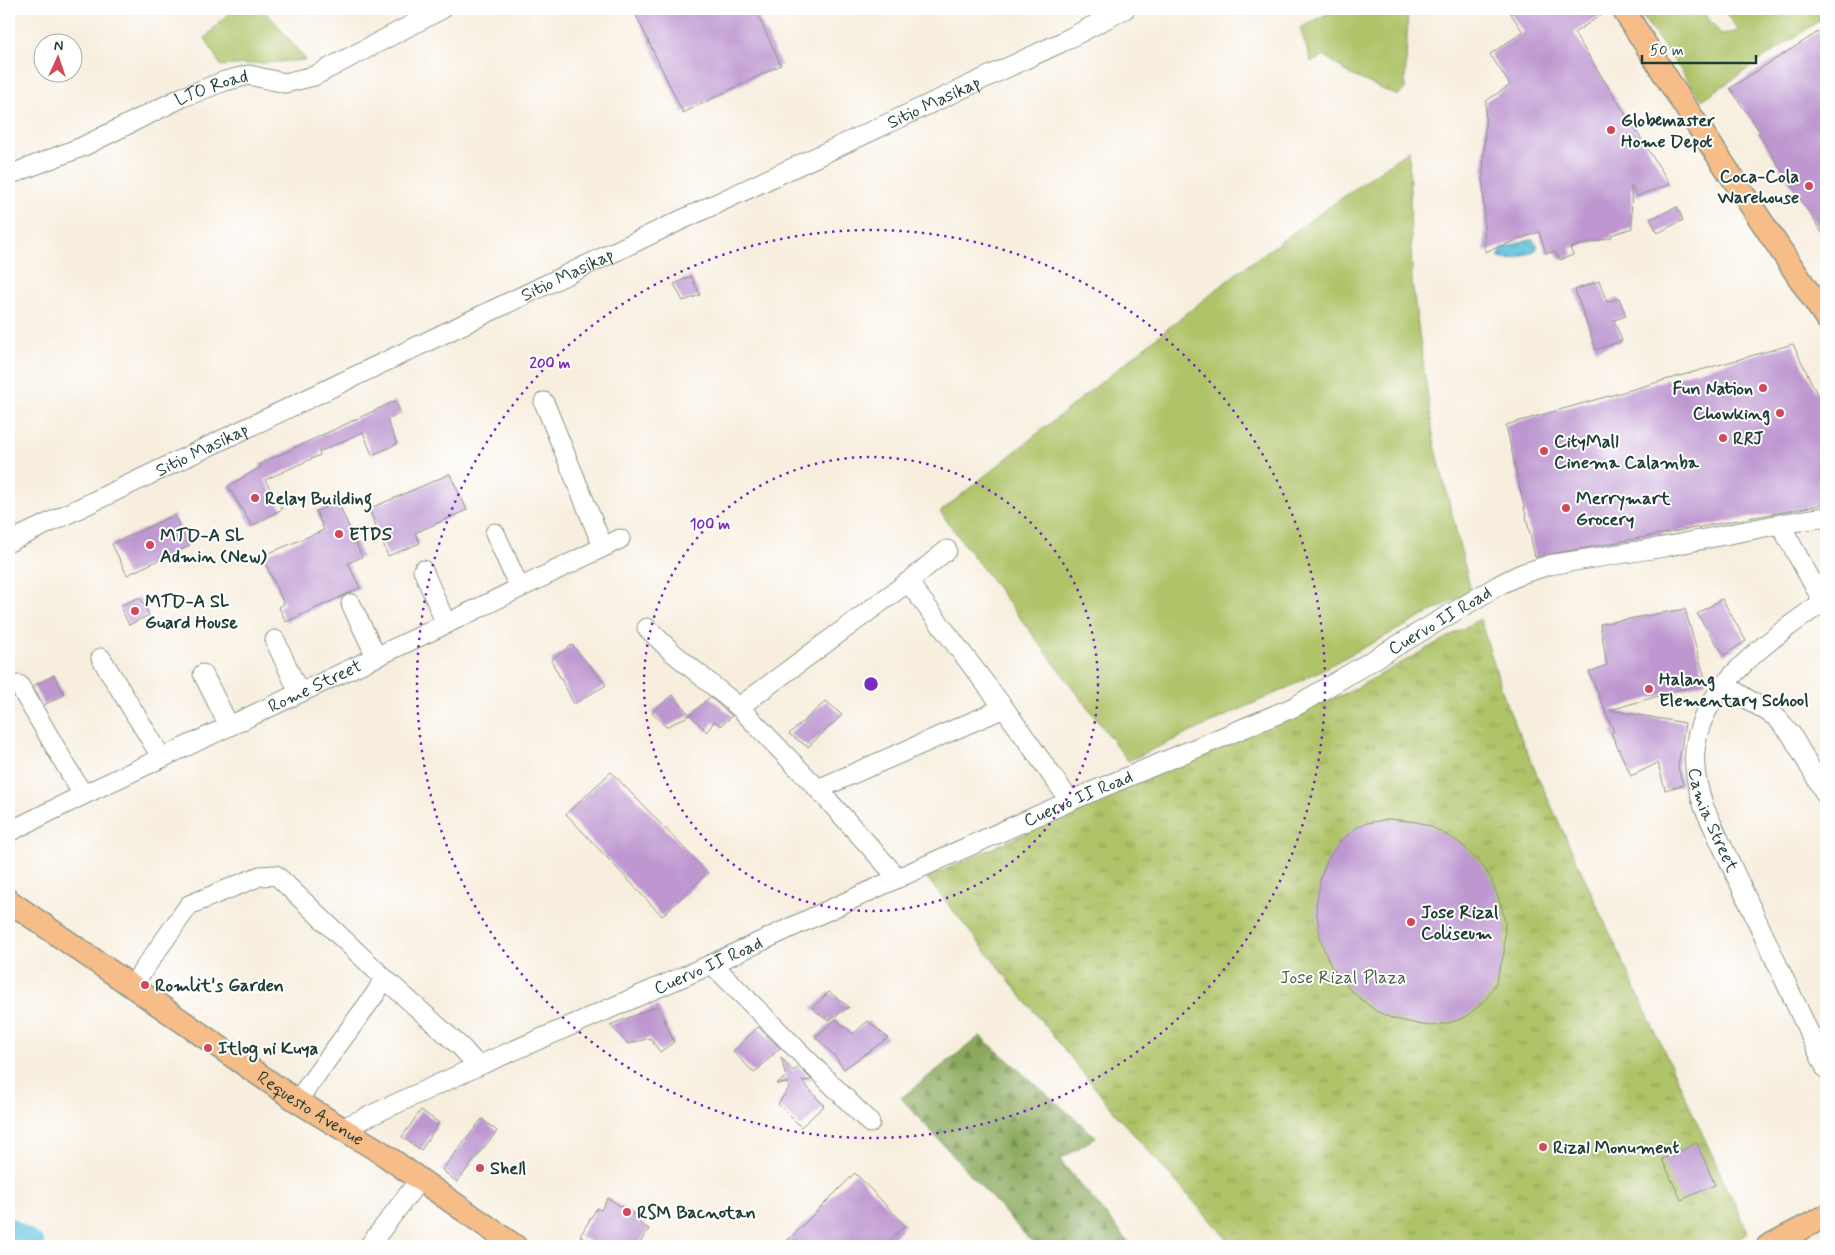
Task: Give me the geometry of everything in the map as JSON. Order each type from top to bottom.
[{"type":"main road","points":[[1623,9],[1684,105],[1826,318]]},
{"type":"main road","name":"Requesto Avenue","points":[[9,901],[297,1101],[379,1151],[515,1246]]},
{"type":"main road","points":[[1768,1246],[1826,1216]]},
{"type":"street","name":"LTO Road","points":[[9,175],[82,147],[183,97],[225,81],[249,74],[285,83],[314,76],[442,9]]},
{"type":"street","name":"Sitio Masikap","points":[[9,542],[660,230],[1062,42],[1125,9]]},
{"type":"street","points":[[544,402],[602,547]]},
{"type":"street","name":"Cuervo II Road","points":[[341,1129],[478,1066],[712,964],[1070,801],[1294,707],[1499,585],[1521,574],[1549,566],[1826,517]]},
{"type":"street","points":[[1780,524],[1825,605]]},
{"type":"street","points":[[495,533],[519,587]]},
{"type":"street","name":"Rome Street","points":[[9,832],[620,539]]},
{"type":"street","points":[[739,708],[908,582],[947,550]]},
{"type":"street","points":[[423,570],[446,624]]},
{"type":"street","points":[[908,582],[1004,708],[1070,801]]},
{"type":"street","points":[[351,604],[376,656]]},
{"type":"street","name":"Camia Street","points":[[1825,605],[1764,645],[1741,665],[1725,685],[1701,724],[1696,742],[1694,765],[1697,787],[1704,807],[1826,1069]]},
{"type":"street","points":[[647,628],[672,652],[739,708],[818,789],[898,878]]},
{"type":"street","points":[[275,640],[299,693]]},
{"type":"street","points":[[101,658],[162,758]]},
{"type":"street","points":[[203,674],[230,726]]},
{"type":"street","points":[[20,685],[83,795]]},
{"type":"street","points":[[1725,685],[1776,717],[1791,734],[1826,795]]},
{"type":"street","points":[[818,789],[1004,708]]},
{"type":"street","points":[[132,986],[189,905],[260,876],[276,876],[384,978],[462,1048],[478,1066]]},
{"type":"street","points":[[712,964],[870,1123]]},
{"type":"street","points":[[297,1101],[376,993],[384,978]]},
{"type":"street","points":[[369,1246],[420,1179]]},
{"type":"green space","points":[[232,9],[264,9],[306,60],[221,66],[205,38]]},
{"type":"green space","points":[[1336,9],[1408,9],[1405,89],[1398,96],[1351,75],[1325,56],[1311,62],[1300,28]]},
{"type":"green space","points":[[1655,9],[1700,9],[1722,35],[1739,31],[1722,9],[1826,9],[1826,16],[1702,100],[1642,16]]},
{"type":"green space","points":[[1409,150],[1412,282],[1434,441],[1471,591],[1289,687],[1128,761],[940,512],[1238,272]]},
{"type":"green space","name":"Jose Rizal Plaza","points":[[1480,619],[1506,703],[1538,777],[1748,1233],[1727,1246],[1233,1246],[1120,1119],[927,878],[1195,756],[1349,692]]},
{"type":"green space","points":[[980,1036],[1096,1137],[1060,1160],[1132,1246],[1035,1246],[901,1098]]},
{"type":"water","points":[[1526,240],[1533,240],[1538,245],[1536,250],[1507,260],[1498,257],[1502,249]]},
{"type":"building","points":[[633,9],[755,9],[781,65],[683,113]]},
{"type":"building","points":[[1508,9],[1610,9],[1574,33],[1670,184],[1637,196],[1631,186],[1632,228],[1611,235],[1612,237],[1570,248],[1573,255],[1560,260],[1555,252],[1546,253],[1539,232],[1485,252],[1483,176],[1486,101],[1510,85],[1490,54],[1523,32]]},
{"type":"building","points":[[1826,27],[1826,239],[1758,133],[1760,132],[1730,88]]},
{"type":"building","points":[[1677,207],[1683,220],[1658,233],[1650,219]]},
{"type":"building","points":[[691,276],[700,295],[683,301],[674,284]]},
{"type":"building","points":[[1599,281],[1607,302],[1619,298],[1626,316],[1614,320],[1622,341],[1596,350],[1575,290]]},
{"type":"building","points":[[1793,344],[1826,413],[1826,504],[1535,557],[1506,425]]},
{"type":"building","points":[[395,401],[401,413],[387,420],[397,444],[372,455],[363,432],[319,452],[320,455],[265,480],[282,509],[252,526],[228,486],[261,467],[260,464]]},
{"type":"building","points":[[450,474],[467,510],[415,533],[420,543],[388,556],[369,509]]},
{"type":"building","points":[[338,502],[362,557],[348,563],[360,588],[286,622],[279,607],[284,604],[262,556],[324,530],[316,511]]},
{"type":"building","name":"MTD-A SL Admin (New)","points":[[174,515],[189,546],[127,575],[112,544]]},
{"type":"building","name":"MTD-A SL Guard House","points":[[140,597],[149,615],[129,625],[120,606]]},
{"type":"building","points":[[1722,599],[1746,641],[1724,655],[1697,614]]},
{"type":"building","points":[[1685,609],[1706,682],[1610,710],[1685,723],[1678,767],[1683,785],[1665,790],[1658,763],[1631,776],[1611,733],[1614,732],[1589,672],[1607,665],[1600,624]]},
{"type":"building","points":[[572,645],[606,685],[574,704],[551,660]]},
{"type":"building","points":[[54,675],[64,695],[44,705],[33,686]]},
{"type":"building","points":[[673,695],[690,715],[666,727],[652,712]]},
{"type":"building","points":[[710,697],[732,716],[721,726],[714,721],[707,732],[690,715]]},
{"type":"building","points":[[826,701],[842,715],[808,747],[789,734]]},
{"type":"building","points":[[611,772],[708,873],[662,916],[566,814]]},
{"type":"building","name":"Jose Rizal Coliseum","points":[[1389,819],[1417,822],[1432,827],[1460,843],[1482,865],[1491,879],[1502,908],[1505,923],[1504,953],[1496,983],[1484,1002],[1456,1021],[1433,1026],[1422,1025],[1391,1018],[1376,1011],[1351,991],[1331,966],[1320,937],[1316,906],[1321,876],[1327,861],[1339,842],[1356,828],[1367,823]]},
{"type":"building","points":[[829,992],[849,1007],[828,1021],[812,1008]]},
{"type":"building","points":[[658,1006],[674,1042],[660,1052],[650,1038],[628,1044],[610,1025]]},
{"type":"building","points":[[836,1019],[853,1034],[868,1021],[888,1038],[844,1069],[833,1054],[815,1037]]},
{"type":"building","points":[[758,1027],[780,1048],[754,1073],[733,1051]]},
{"type":"building","points":[[781,1057],[793,1071],[799,1067],[812,1080],[802,1081],[824,1106],[801,1127],[778,1104],[789,1088],[788,1083],[776,1084],[786,1077]]},
{"type":"building","points":[[421,1110],[439,1123],[421,1150],[402,1137]]},
{"type":"building","points":[[482,1119],[497,1131],[457,1182],[442,1170]]},
{"type":"building","points":[[1697,1143],[1715,1185],[1681,1200],[1662,1159]]},
{"type":"building","points":[[855,1173],[905,1225],[884,1246],[782,1246]]},
{"type":"building","points":[[608,1198],[641,1219],[639,1223],[649,1229],[638,1246],[596,1246],[580,1236],[597,1208],[601,1210]]},
{"type":"waterway","points":[[9,1232],[31,1246]]},
{"type":"place","name":"Globemaster Home Depot","points":[[1611,130]]},
{"type":"place","name":"Coca-Cola Warehouse","points":[[1809,186]]},
{"type":"place","name":"Fun Nation","points":[[1763,388]]},
{"type":"place","name":"Chowking","points":[[1780,413]]},
{"type":"place","name":"RRJ","points":[[1723,438]]},
{"type":"place","name":"CityMall Cinema Calamba","points":[[1544,451]]},
{"type":"place","name":"Relay Building","points":[[255,498]]},
{"type":"place","name":"Merrymart Grocery","points":[[1566,508]]},
{"type":"place","name":"ETDS","points":[[339,534]]},
{"type":"place","name":"MTD-A SL Admin (New)","points":[[150,545]]},
{"type":"place","name":"MTD-A SL Guard House","points":[[135,611]]},
{"type":"place","name":"Halang Elementary School","points":[[1649,689]]},
{"type":"place","name":"Jose Rizal Coliseum","points":[[1411,922]]},
{"type":"place","name":"Romlit's Garden","points":[[145,985]]},
{"type":"place","name":"Itlog ni Kuya","points":[[208,1048]]},
{"type":"place","name":"Rizal Monument","points":[[1543,1147]]},
{"type":"place","name":"Shell","points":[[480,1168]]},
{"type":"place","name":"RSM Bacnotan","points":[[627,1212]]}]
